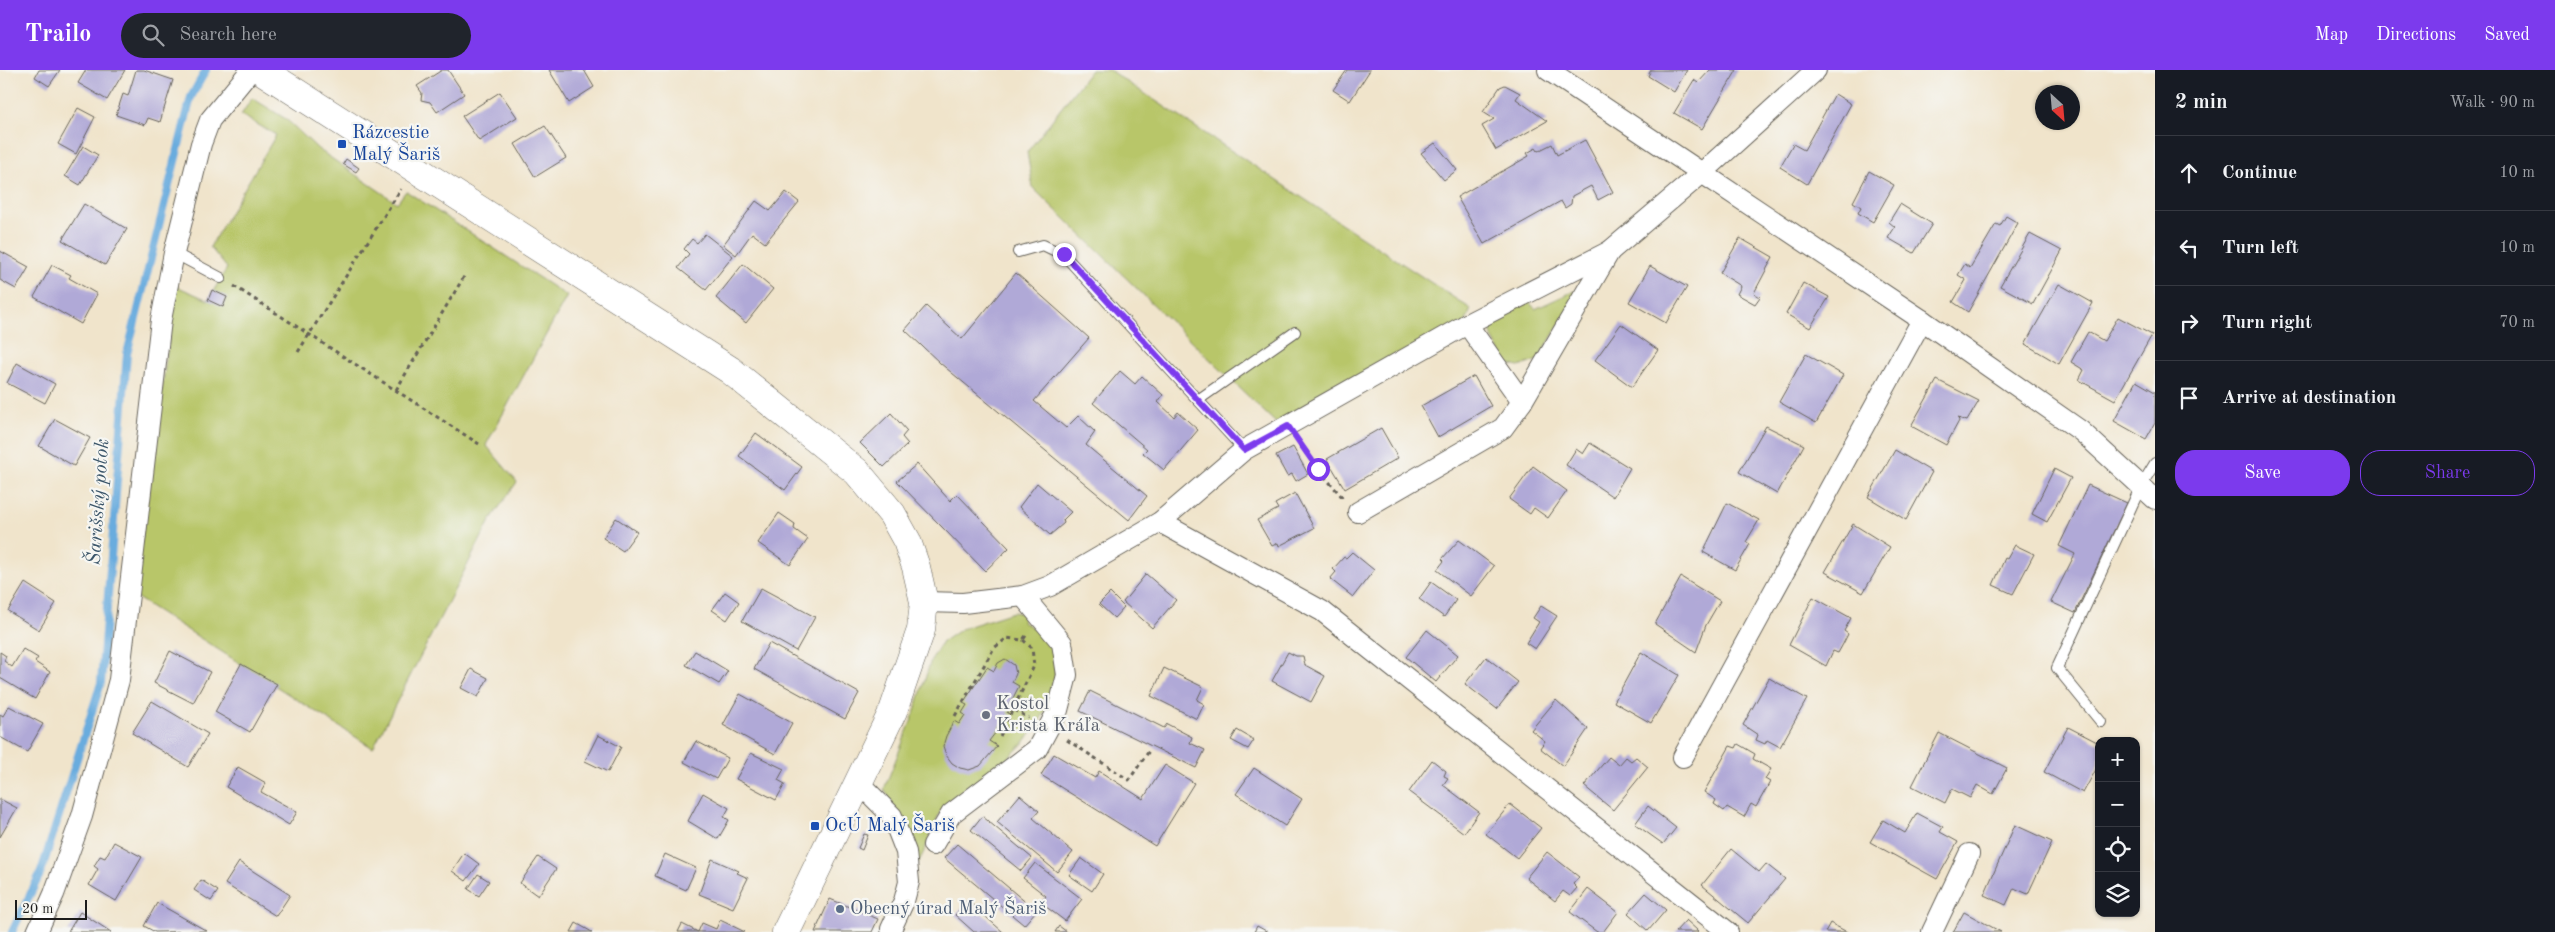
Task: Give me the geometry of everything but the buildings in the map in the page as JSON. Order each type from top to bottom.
[{"type":"street","points":[[37,932],[54,894],[82,816],[119,680],[160,330],[174,253],[201,144],[210,120],[251,70]]},
{"type":"street","points":[[261,70],[730,370],[857,472],[882,499],[907,541],[924,602],[921,630],[893,710],[786,932]]},
{"type":"street","points":[[1548,70],[1922,320],[2081,431],[2148,493]]},
{"type":"street","points":[[924,602],[963,603],[1023,596],[1050,586],[1160,522],[1244,450],[1467,324],[1610,251],[1702,173],[1816,70]]},
{"type":"street","points":[[1358,512],[1503,428],[1522,402],[1610,251]]},
{"type":"street","points":[[1683,758],[1922,320]]},
{"type":"street","points":[[1467,324],[1522,402]]},
{"type":"street","points":[[1160,522],[1322,611],[1728,932]]},
{"type":"street","points":[[933,845],[951,814],[1037,749],[1058,710],[1067,675],[1062,643],[1023,596]]},
{"type":"street","points":[[859,783],[892,816],[906,852],[909,882],[904,901],[891,929]]},
{"type":"street","points":[[1932,932],[1969,854]]},
{"type":"lane","points":[[1018,252],[1043,245],[1064,254],[1244,450]]},
{"type":"lane","points":[[174,253],[220,278]]},
{"type":"lane","points":[[1198,400],[1295,332]]},
{"type":"lane","points":[[2101,722],[2057,668],[2148,493],[2155,463]]},
{"type":"path","points":[[298,352],[406,182]]},
{"type":"path","points":[[396,390],[465,275]]},
{"type":"path","points":[[220,278],[479,444]]},
{"type":"path","points":[[1288,426],[1318,469],[1358,512]]},
{"type":"path","points":[[1023,640],[1038,614]]},
{"type":"path","points":[[955,716],[994,648],[1007,638],[1023,640],[1032,648],[1034,666],[1000,736]]},
{"type":"path","points":[[1014,710],[1048,728],[1129,780],[1150,751]]},
{"type":"green space","points":[[1091,70],[1109,70],[1471,309],[1464,326],[1282,429],[1033,188],[1027,152]]},
{"type":"green space","points":[[252,98],[286,119],[318,149],[397,203],[406,191],[567,296],[486,445],[517,482],[491,519],[373,748],[134,596],[176,286],[208,300],[227,268],[210,247],[276,135],[241,115]]},
{"type":"green space","points":[[1574,291],[1576,296],[1538,360],[1519,367],[1508,364],[1499,350],[1491,331],[1491,325],[1495,319],[1526,298],[1535,309]]},
{"type":"green space","points":[[1013,612],[1025,614],[1022,622],[1037,630],[1048,640],[1054,654],[1053,689],[1047,706],[1040,721],[1019,748],[992,771],[947,802],[936,821],[915,868],[905,826],[884,789],[914,714],[931,660],[942,642],[961,629]]},
{"type":"waterway","name":"Šarišský potok","points":[[12,932],[41,872],[101,683],[127,354],[191,97],[206,70]]},
{"type":"place","name":"Rázcestie Malý Šariš","points":[[342,144]]},
{"type":"place","name":"Kostol Krista Kráľa","points":[[986,715]]},
{"type":"place","name":"OcÚ Malý Šariš","points":[[815,826]]},
{"type":"place","name":"Obecný úrad Malý Šariš","points":[[840,909]]},
{"type":"route","points":[[1064,254],[1244,450],[1288,426],[1318,469]]}]
